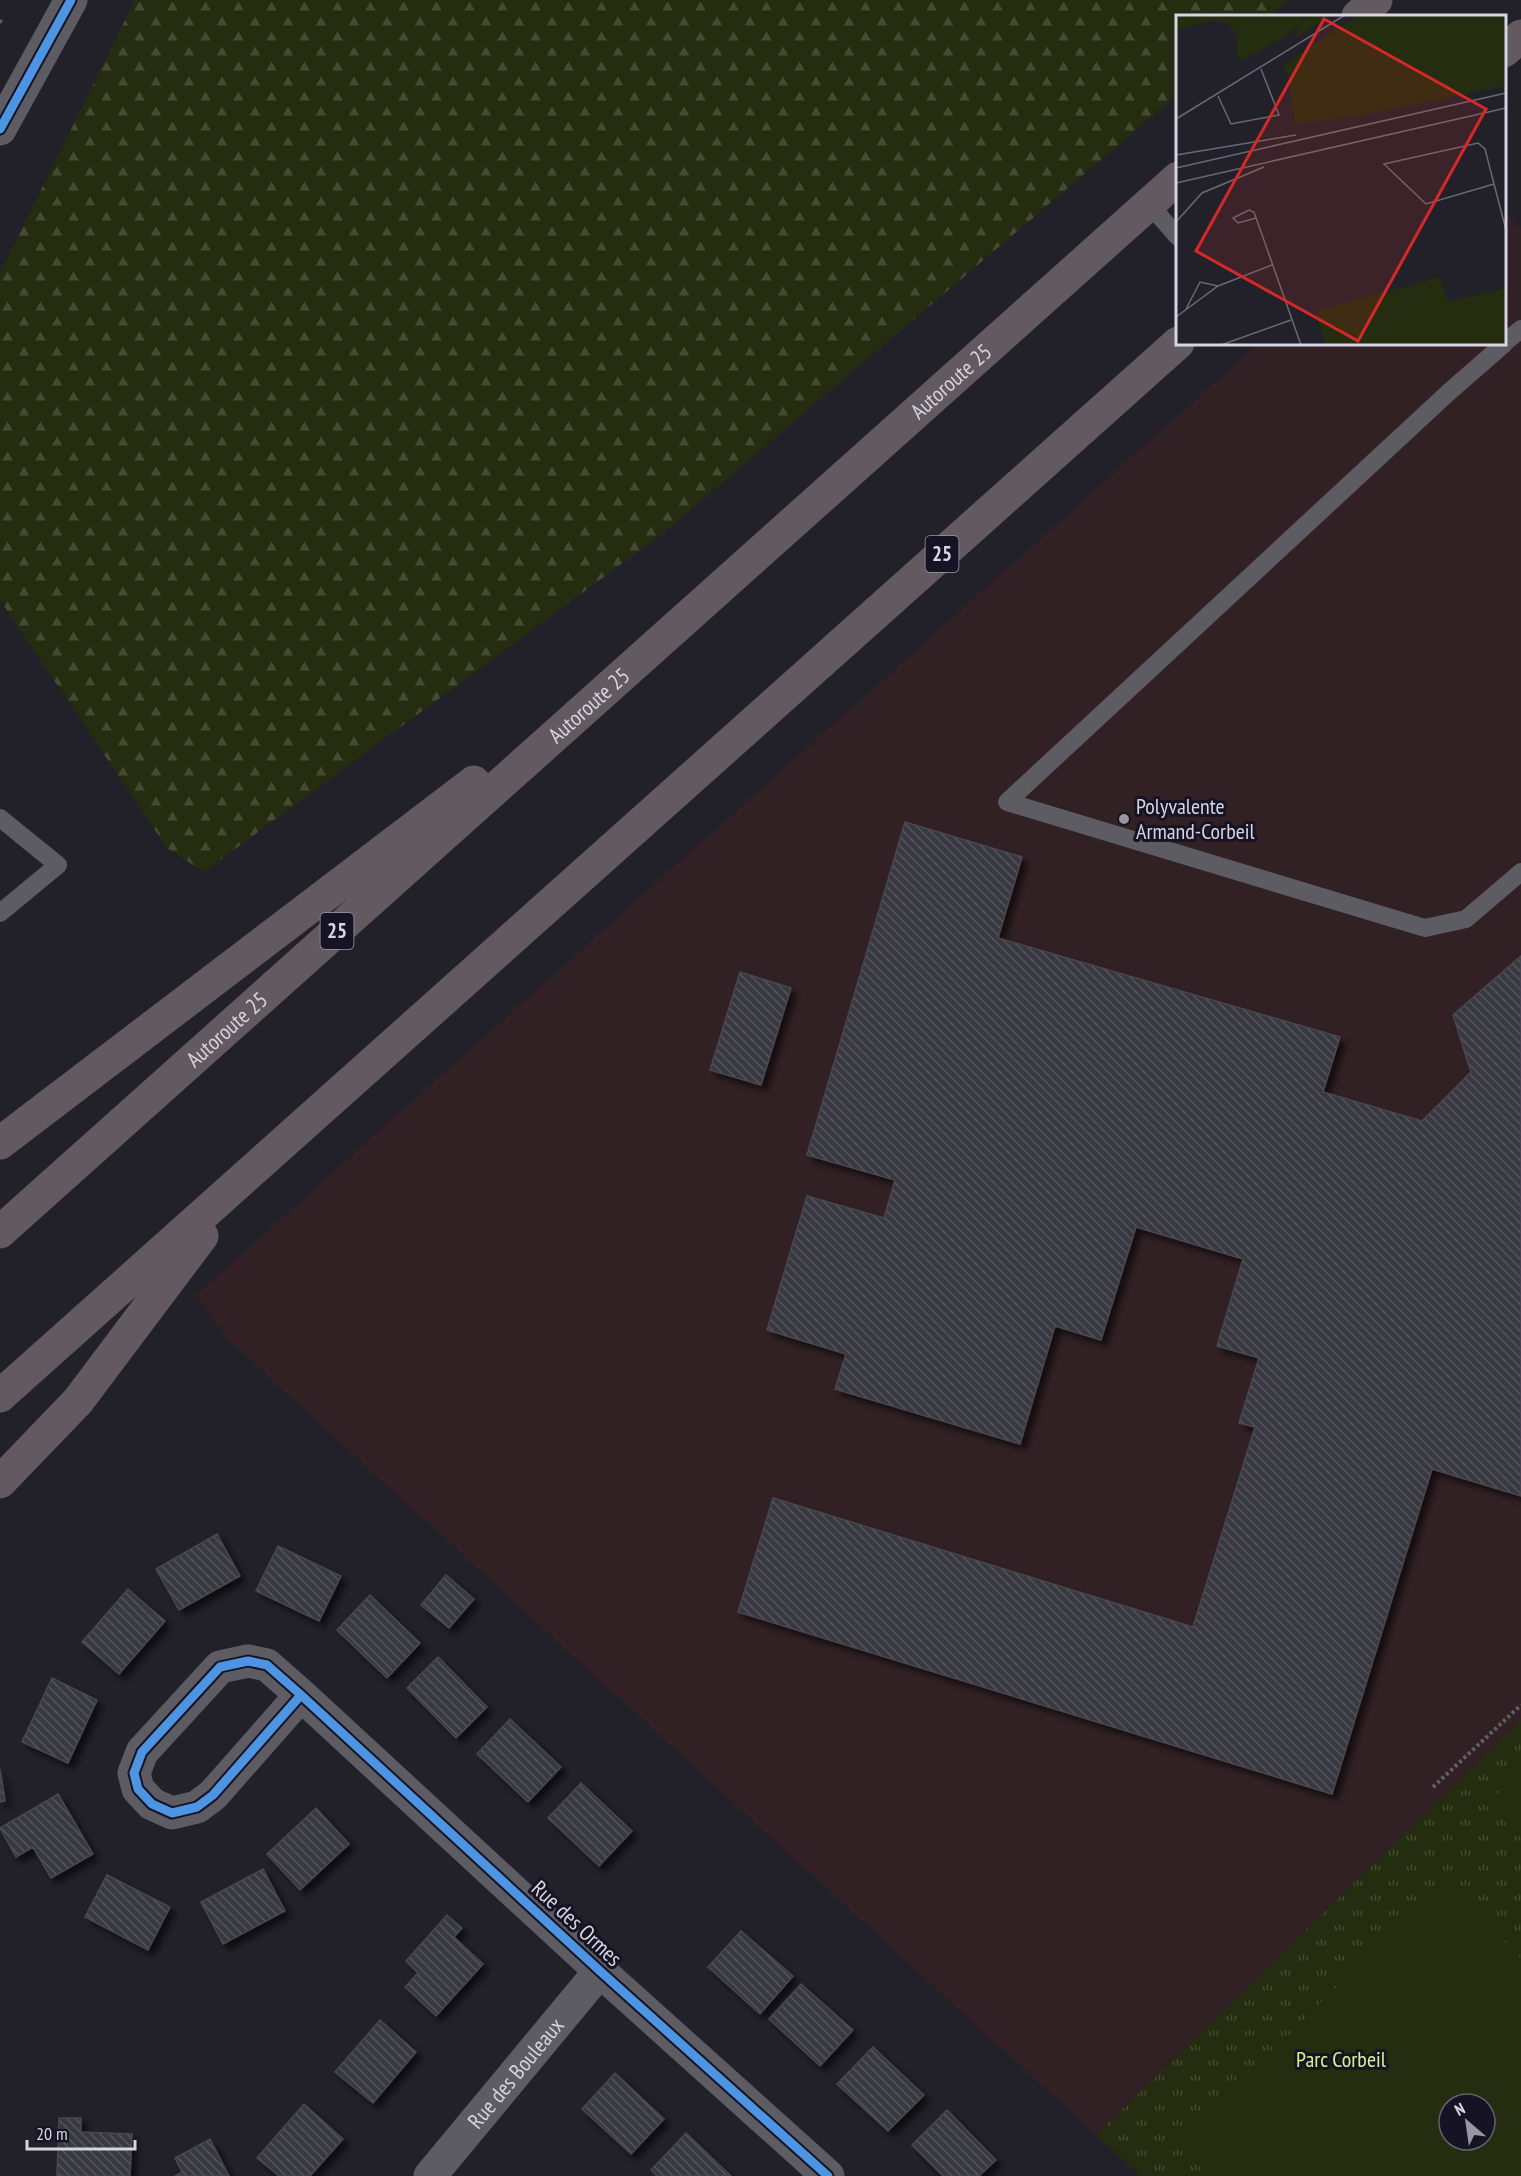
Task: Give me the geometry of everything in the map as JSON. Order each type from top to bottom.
[{"type":"highway","points":[[1359,15],[1376,0]]},
{"type":"highway","points":[[1506,49],[1521,36]]},
{"type":"highway","name":"Autoroute 25","points":[[0,1232],[1176,180]]},
{"type":"highway","name":"25","points":[[0,1396],[1176,345]]},
{"type":"highway","points":[[0,1143],[674,630]]},
{"type":"highway","points":[[0,1482],[78,1401],[244,1179]]},
{"type":"street","points":[[0,129],[70,0]]},
{"type":"street","name":"Rue des Ormes","points":[[301,1695],[213,1795],[197,1807],[172,1812],[152,1804],[138,1789],[134,1773],[142,1752],[220,1667],[248,1661],[267,1665],[301,1695],[600,1971],[828,2176]]},
{"type":"street","name":"Rue des Bouleaux","points":[[430,2176],[600,1971]]},
{"type":"lane","points":[[1149,204],[1176,235]]},
{"type":"lane","points":[[1506,341],[1521,329]]},
{"type":"lane","points":[[1502,345],[1007,802],[1425,928],[1466,919],[1521,872]]},
{"type":"lane","points":[[0,818],[58,865],[0,913]]},
{"type":"path","points":[[1433,1787],[1521,1705]]},
{"type":"shaded area","name":"Polyvalente Armand-Corbeil","points":[[1506,209],[1521,229],[1521,1720],[1096,2135],[225,1337],[196,1295],[1257,345],[1506,345]]},
{"type":"green space","points":[[135,0],[1289,0],[1270,15],[1176,15],[1176,96],[662,534],[204,872],[167,848],[0,600],[0,273]]},
{"type":"green space","name":"Parc Corbeil","points":[[1521,1720],[1521,2176],[1141,2176],[1096,2135]]},
{"type":"green space","points":[[1521,1770],[1521,1838],[1488,1804]]},
{"type":"green space","points":[[1443,1880],[1521,1958],[1521,2176],[1226,2176],[1187,2137]]},
{"type":"building","points":[[905,822],[1022,857],[998,938],[1340,1037],[1323,1092],[1422,1121],[1471,1072],[1453,1015],[1521,956],[1521,1496],[1432,1469],[1332,1794],[738,1612],[773,1498],[1193,1627],[1255,1427],[1239,1423],[1259,1358],[1217,1346],[1243,1259],[1136,1227],[1101,1340],[1055,1326],[1020,1444],[835,1389],[846,1354],[767,1330],[807,1196],[884,1218],[895,1180],[807,1155]]},
{"type":"building","points":[[740,972],[791,988],[761,1085],[710,1070]]},
{"type":"building","points":[[217,1534],[240,1576],[179,1610],[156,1569]]},
{"type":"building","points":[[278,1546],[341,1576],[319,1621],[256,1591]]},
{"type":"building","points":[[446,1575],[474,1599],[449,1628],[421,1605]]},
{"type":"building","points":[[128,1589],[165,1621],[119,1674],[82,1642]]},
{"type":"building","points":[[370,1595],[420,1643],[387,1678],[337,1630]]},
{"type":"building","points":[[438,1657],[487,1707],[456,1738],[407,1688]]},
{"type":"building","points":[[52,1678],[97,1700],[68,1763],[22,1742]]},
{"type":"building","points":[[510,1719],[561,1767],[528,1802],[477,1754]]},
{"type":"building","points":[[0,1769],[5,1801],[0,1802]]},
{"type":"building","points":[[581,1783],[632,1831],[599,1866],[548,1818]]},
{"type":"building","points":[[58,1794],[93,1854],[51,1878],[33,1847],[16,1857],[0,1828]]},
{"type":"building","points":[[316,1808],[349,1844],[300,1890],[267,1854]]},
{"type":"building","points":[[263,1869],[285,1911],[223,1944],[201,1902]]},
{"type":"building","points":[[107,1875],[170,1907],[148,1950],[85,1917]]},
{"type":"building","points":[[447,1915],[462,1928],[454,1937],[483,1964],[436,2016],[405,1987],[418,1973],[406,1961]]},
{"type":"building","points":[[741,1931],[793,1976],[760,2014],[708,1967]]},
{"type":"building","points":[[801,1984],[853,2030],[820,2066],[769,2019]]},
{"type":"building","points":[[380,2020],[416,2052],[373,2103],[335,2072]]},
{"type":"building","points":[[873,2047],[924,2095],[888,2131],[837,2084]]},
{"type":"building","points":[[615,2073],[664,2119],[631,2154],[582,2109]]},
{"type":"building","points":[[304,2104],[343,2139],[310,2176],[279,2176],[257,2158]]},
{"type":"building","points":[[947,2110],[996,2160],[979,2176],[943,2176],[912,2145]]},
{"type":"building","points":[[59,2118],[81,2118],[81,2132],[132,2134],[130,2176],[57,2176]]},
{"type":"building","points":[[686,2133],[731,2176],[657,2176],[651,2170]]},
{"type":"building","points":[[210,2139],[229,2176],[175,2176],[182,2172],[175,2158]]},
{"type":"cycle path","points":[[0,129],[71,0]]},
{"type":"cycle path","points":[[301,1695],[213,1795],[197,1807],[172,1813],[152,1804],[138,1789],[134,1773],[142,1752],[220,1667],[248,1661],[267,1665],[301,1695],[600,1971],[828,2176]]},
{"type":"place","name":"Polyvalente Armand-Corbeil","points":[[1124,819]]}]
